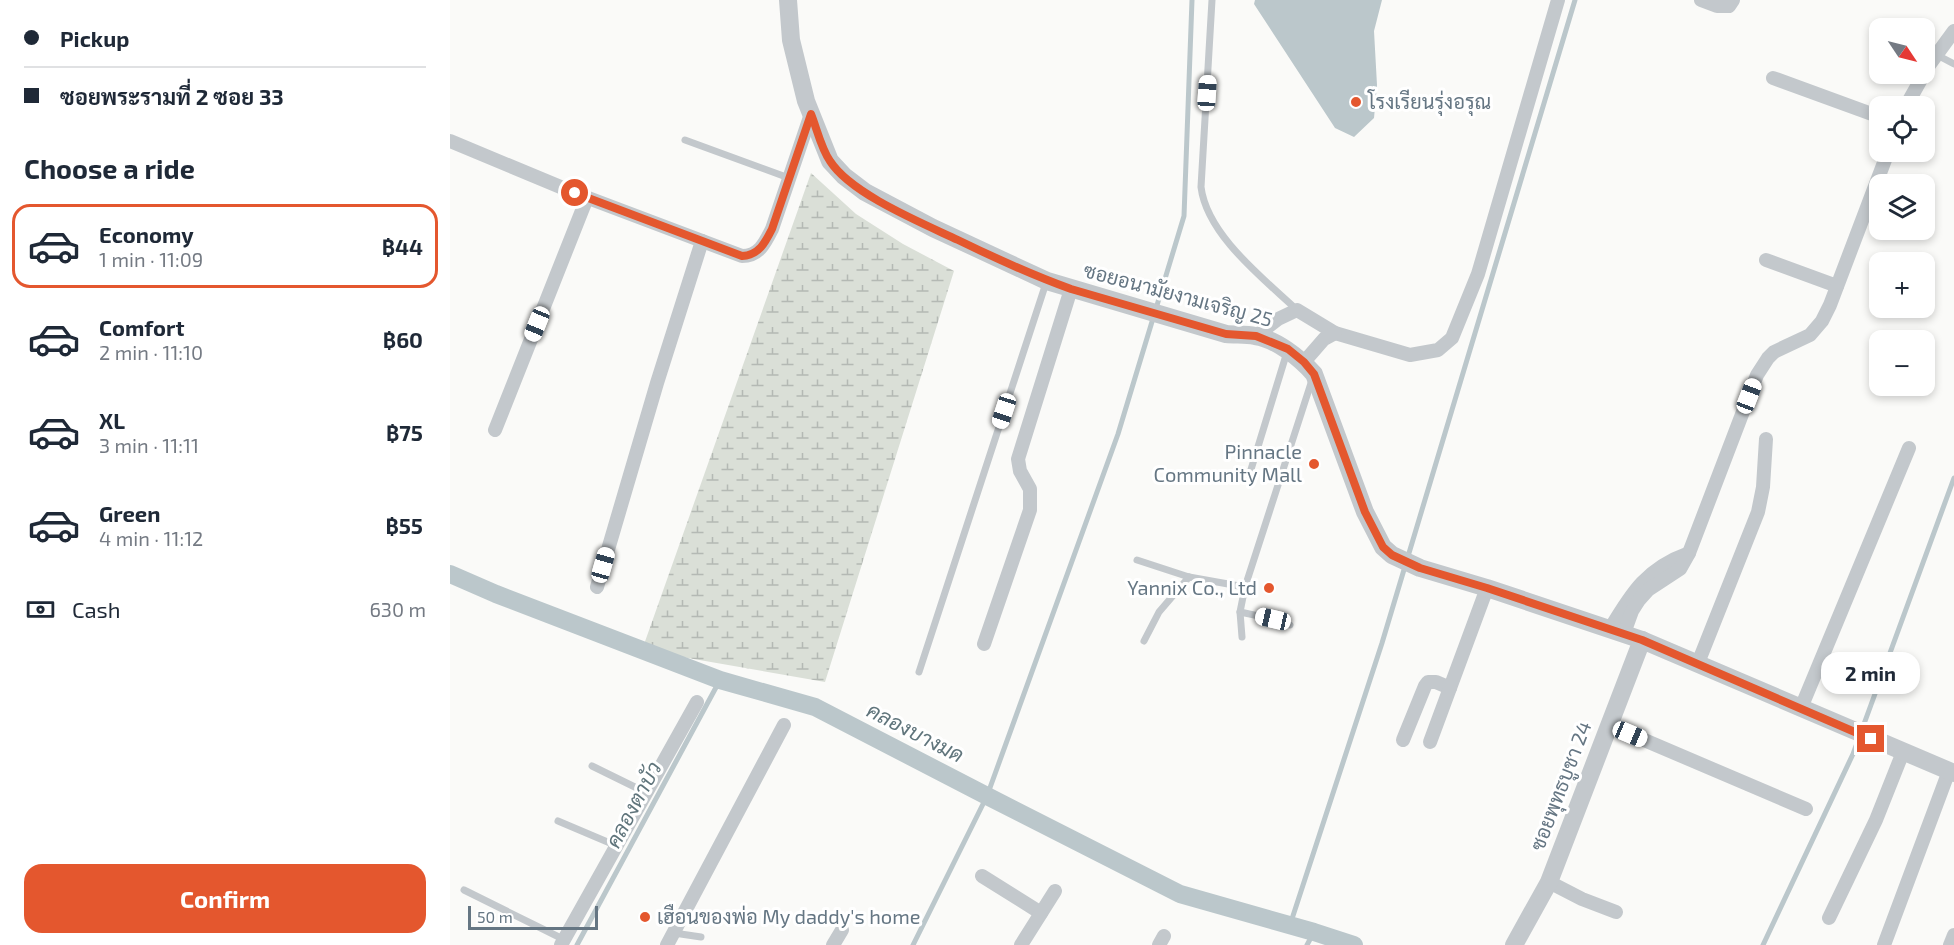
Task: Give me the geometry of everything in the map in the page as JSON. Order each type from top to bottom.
[{"type":"street","name":"ซอยอนามัยงามเจริญ 25","points":[[788,0],[792,40],[811,114],[830,161],[864,192],[933,228],[1047,280],[1226,334],[1256,336],[1288,349],[1309,368]]},
{"type":"street","points":[[1256,336],[1278,319],[1297,310],[1335,333],[1410,355],[1438,350],[1452,338],[1478,274],[1558,0]]},
{"type":"street","points":[[1701,0],[1717,6],[1729,6],[1733,0]]},
{"type":"street","points":[[1935,58],[1954,31]]},
{"type":"street","points":[[1773,78],[1869,113]]},
{"type":"street","points":[[450,141],[587,198],[742,256],[751,256],[766,242],[772,229],[811,114]]},
{"type":"street","points":[[1617,631],[1648,590],[1680,569],[1689,553],[1757,375],[1767,358],[1774,352],[1810,335],[1822,321],[1884,162]]},
{"type":"street","points":[[495,430],[587,198]]},
{"type":"street","points":[[597,588],[657,382],[702,241]]},
{"type":"street","points":[[1766,260],[1837,286]]},
{"type":"street","points":[[984,644],[1030,510],[1030,489],[1020,471],[1018,459],[1071,289]]},
{"type":"street","points":[[1335,333],[1324,339],[1309,368],[1365,512],[1383,547],[1392,555],[1420,568],[1642,640],[1952,772],[1884,945]]},
{"type":"street","points":[[1698,663],[1758,512],[1763,487],[1766,439]]},
{"type":"street","points":[[1801,708],[1909,448]]},
{"type":"street","points":[[1431,742],[1487,588]]},
{"type":"street","name":"ซอยพุทธบูชา 24","points":[[1518,938],[1549,882],[1642,640]]},
{"type":"street","points":[[1403,740],[1428,682],[1436,682],[1450,688]]},
{"type":"street","points":[[563,942],[697,702]]},
{"type":"street","points":[[671,939],[784,725]]},
{"type":"street","points":[[1609,725],[1806,809]]},
{"type":"street","points":[[1829,918],[1876,820],[1903,752]]},
{"type":"street","points":[[982,876],[1041,913]]},
{"type":"street","points":[[1549,882],[1582,899],[1616,912]]},
{"type":"street","points":[[1021,945],[1055,891]]},
{"type":"street","points":[[832,945],[842,930]]},
{"type":"street","points":[[1950,945],[1954,935]]},
{"type":"lane","points":[[1212,0],[1201,187],[1203,200],[1226,239],[1297,310]]},
{"type":"lane","points":[[1937,55],[1954,64]]},
{"type":"lane","points":[[685,140],[789,178]]},
{"type":"lane","points":[[919,672],[1047,280]]},
{"type":"lane","points":[[1250,476],[1288,349]]},
{"type":"lane","points":[[1242,637],[1240,612],[1245,587],[1309,368]]},
{"type":"lane","points":[[1137,561],[1189,577],[1245,587]]},
{"type":"lane","points":[[1144,641],[1159,612],[1172,594],[1189,577]]},
{"type":"lane","points":[[1240,612],[1290,625]]},
{"type":"lane","points":[[592,766],[647,793]]},
{"type":"lane","points":[[558,821],[617,846]]},
{"type":"lane","points":[[464,890],[563,942]]},
{"type":"lane","points":[[671,939],[701,937]]},
{"type":"green space","points":[[811,173],[856,214],[903,244],[954,271],[825,682],[642,650]]},
{"type":"shaded area","points":[[1255,0],[1382,0],[1374,31],[1377,85],[1374,118],[1354,137],[1335,128],[1254,4]]},
{"type":"waterway","points":[[913,945],[987,796],[1118,434],[1184,216],[1192,0]]},
{"type":"waterway","points":[[1290,925],[1382,643],[1575,0]]},
{"type":"waterway","points":[[1763,945],[1853,754],[1954,478]]},
{"type":"waterway","name":"คลองบางมด","points":[[450,574],[496,594],[720,680],[815,707],[1180,894],[1354,945]]},
{"type":"waterway","name":"คลองตาบัว","points":[[577,945],[720,680]]},
{"type":"waterway","points":[[1307,945],[1314,932]]},
{"type":"place","name":"โรงเรียนรุ่งอรุณ","points":[[1356,102]]},
{"type":"place","name":"Pinnacle Community Mall","points":[[1314,464]]},
{"type":"place","name":"Yannix Co., Ltd","points":[[1269,588]]},
{"type":"place","name":"เฮือนของพ่อ My daddy's home","points":[[645,917]]},
{"type":"route","points":[[575,193],[742,256],[751,256],[766,242],[772,229],[811,114],[830,161],[864,192],[898,211],[983,252],[1071,289],[1226,334],[1256,336],[1288,349],[1314,374],[1365,512],[1383,547],[1392,555],[1420,568],[1642,640],[1871,739]]}]
